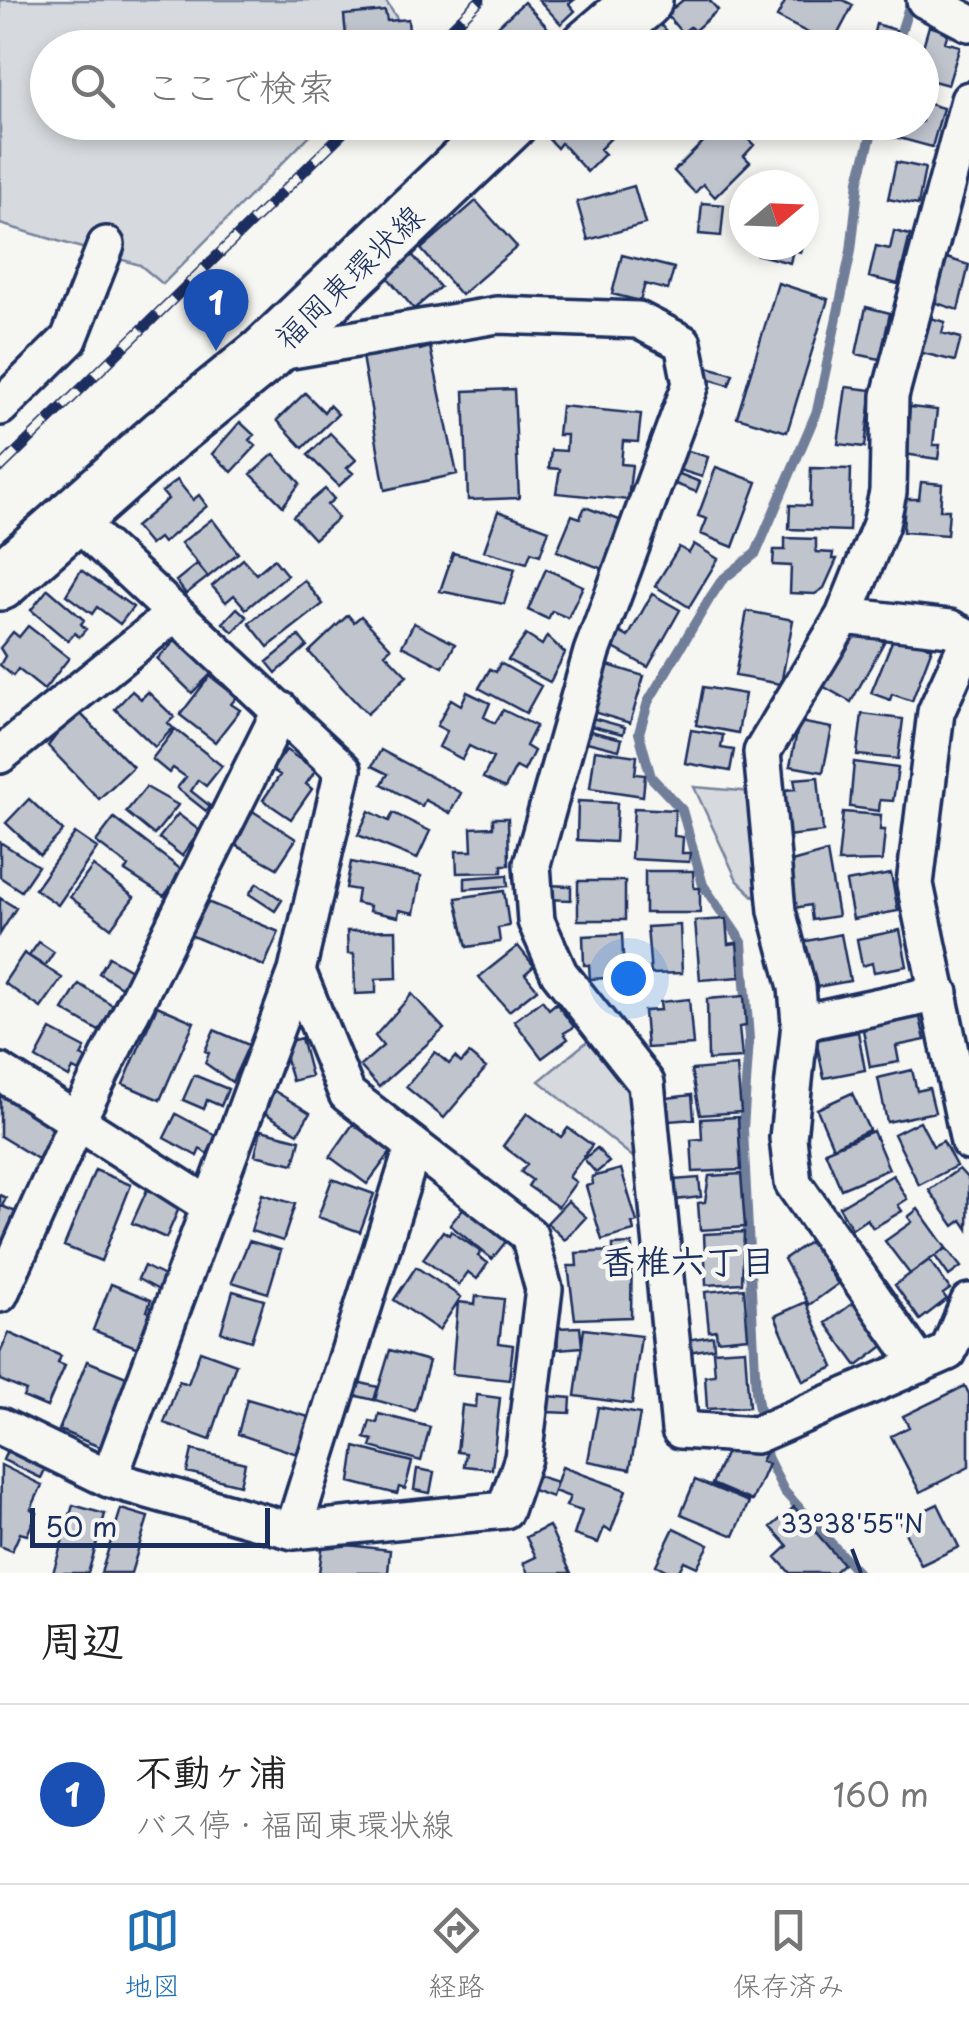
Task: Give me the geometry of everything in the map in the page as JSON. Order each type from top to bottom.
[{"type":"main road","points":[[609,30],[644,0]]},
{"type":"main road","name":"福岡東環状線","points":[[0,582],[165,436],[266,354],[490,140]]},
{"type":"street","points":[[925,0],[969,23]]},
{"type":"street","points":[[920,1366],[793,1183],[788,1138],[800,1024],[797,986],[778,911],[762,752],[844,616],[881,524],[888,492],[890,396],[969,100]]},
{"type":"street","points":[[0,406],[70,339],[106,244]]},
{"type":"street","points":[[266,354],[497,315],[638,320],[683,343],[691,384],[592,652],[532,864],[536,921],[560,972],[646,1083],[680,1430],[756,1436],[920,1366],[948,1352],[969,1302]]},
{"type":"street","points":[[74,520],[343,770],[297,972],[109,1480]]},
{"type":"street","points":[[0,755],[174,615]]},
{"type":"street","points":[[844,616],[950,628],[969,639],[936,712],[915,884],[969,1142]]},
{"type":"street","points":[[0,1294],[78,1119],[282,710]]},
{"type":"street","points":[[0,1426],[109,1480],[293,1532],[505,1510],[523,1458],[544,1289],[528,1235],[347,1094],[297,972]]},
{"type":"street","points":[[800,1024],[940,993]]},
{"type":"street","points":[[0,1072],[210,1206]]},
{"type":"street","points":[[293,1532],[413,1148]]},
{"type":"shaded area","points":[[0,0],[385,0],[405,30],[30,30],[30,140],[305,140],[163,284],[140,265],[0,224]]},
{"type":"shaded area","points":[[694,787],[753,792],[770,912],[737,880]]},
{"type":"shaded area","points":[[589,1040],[635,1091],[639,1162],[539,1081]]},
{"type":"building","points":[[539,0],[574,0],[569,4],[575,11],[561,24]]},
{"type":"building","points":[[683,0],[709,0],[718,10],[695,30],[679,30],[666,14]]},
{"type":"building","points":[[786,0],[843,0],[853,5],[840,30],[803,30],[777,17]]},
{"type":"building","points":[[524,2],[547,27],[502,30],[498,26]]},
{"type":"building","points":[[385,11],[387,21],[408,19],[409,30],[345,30],[344,15]]},
{"type":"building","points":[[876,24],[896,30],[874,30]]},
{"type":"building","points":[[929,26],[948,32],[945,42],[960,46],[948,85],[939,83],[939,30],[928,30]]},
{"type":"building","points":[[549,140],[609,140],[600,149],[605,154],[587,172],[561,143],[557,148]]},
{"type":"building","points":[[705,140],[749,140],[754,145],[744,156],[750,162],[742,170],[729,170],[729,183],[715,197],[703,184],[695,193],[674,171]]},
{"type":"building","points":[[906,140],[934,140],[932,147]]},
{"type":"building","points":[[896,162],[925,168],[918,205],[888,199]]},
{"type":"building","points":[[634,186],[645,224],[588,240],[577,202]]},
{"type":"building","points":[[476,201],[517,247],[461,295],[421,249]]},
{"type":"building","points":[[702,203],[724,205],[721,236],[699,234]]},
{"type":"building","points":[[894,231],[910,235],[898,284],[869,277],[876,246],[890,249]]},
{"type":"building","points":[[409,251],[440,287],[414,309],[384,273]]},
{"type":"building","points":[[622,255],[674,268],[668,290],[645,284],[640,301],[612,294]]},
{"type":"building","points":[[947,258],[969,265],[958,310],[933,302]]},
{"type":"building","points":[[778,283],[828,299],[787,432],[737,417]]},
{"type":"building","points":[[866,307],[890,313],[880,359],[856,354]]},
{"type":"building","points":[[919,315],[945,322],[942,333],[961,338],[955,361],[910,350]]},
{"type":"building","points":[[419,344],[420,350],[430,347],[457,474],[385,490],[362,356]]},
{"type":"building","points":[[704,366],[733,374],[729,385],[701,377]]},
{"type":"building","points":[[846,387],[872,390],[865,447],[838,444]]},
{"type":"building","points":[[514,389],[519,498],[468,500],[464,391]]},
{"type":"building","points":[[305,393],[324,412],[329,405],[338,414],[303,448],[277,420]]},
{"type":"building","points":[[561,406],[641,414],[638,442],[623,441],[621,464],[632,465],[628,500],[556,493],[560,469],[549,468],[551,450],[566,451],[567,435],[558,435]]},
{"type":"building","points":[[910,407],[937,410],[933,445],[940,445],[938,459],[904,454]]},
{"type":"building","points":[[240,422],[254,435],[249,440],[256,446],[232,472],[212,454]]},
{"type":"building","points":[[330,433],[356,460],[347,468],[353,473],[339,486],[308,455]]},
{"type":"building","points":[[682,449],[708,457],[702,477],[676,469]]},
{"type":"building","points":[[274,454],[300,483],[283,506],[251,474]]},
{"type":"building","points":[[716,467],[757,482],[733,547],[701,534],[707,519],[698,516]]},
{"type":"building","points":[[811,468],[851,469],[849,531],[789,529],[790,505],[810,506]]},
{"type":"building","points":[[677,473],[700,482],[696,492],[673,483]]},
{"type":"building","points":[[177,480],[193,500],[199,495],[207,506],[163,543],[159,538],[150,545],[135,527],[168,499],[162,492]]},
{"type":"building","points":[[921,482],[942,484],[940,510],[949,510],[947,535],[903,532],[905,499],[919,499]]},
{"type":"building","points":[[325,489],[334,499],[327,505],[338,518],[314,539],[293,516]]},
{"type":"building","points":[[585,507],[622,521],[602,569],[557,551],[572,515],[580,518]]},
{"type":"building","points":[[498,511],[549,530],[540,555],[531,552],[527,563],[484,551]]},
{"type":"building","points":[[212,519],[238,553],[208,577],[181,543]]},
{"type":"building","points":[[785,538],[816,539],[816,552],[833,553],[832,559],[837,559],[824,588],[815,594],[790,593],[791,566],[773,565],[774,550],[785,550]]},
{"type":"building","points":[[694,544],[718,559],[689,607],[655,586],[679,547],[689,553]]},
{"type":"building","points":[[453,553],[515,569],[504,604],[440,591]]},
{"type":"building","points":[[243,559],[256,574],[274,559],[287,575],[246,609],[234,595],[226,602],[212,586]]},
{"type":"building","points":[[197,564],[208,577],[186,594],[176,581]]},
{"type":"building","points":[[546,569],[583,586],[568,618],[552,611],[548,619],[528,610]]},
{"type":"building","points":[[81,570],[133,607],[120,624],[97,607],[92,614],[66,595]]},
{"type":"building","points":[[304,580],[323,604],[268,647],[249,623]]},
{"type":"building","points":[[48,589],[84,620],[81,624],[86,629],[79,637],[75,633],[68,641],[31,610]]},
{"type":"building","points":[[652,594],[680,610],[648,667],[608,645],[616,630],[628,637]]},
{"type":"building","points":[[237,608],[247,617],[233,632],[223,623]]},
{"type":"building","points":[[747,611],[793,620],[781,684],[735,676]]},
{"type":"building","points":[[348,615],[354,622],[361,616],[391,648],[385,653],[407,676],[367,714],[309,652]]},
{"type":"building","points":[[414,623],[455,644],[443,667],[402,646]]},
{"type":"building","points":[[855,625],[884,642],[851,702],[821,685]]},
{"type":"building","points":[[28,626],[69,658],[44,690],[18,669],[13,676],[0,665],[5,656],[0,648],[13,632],[19,637]]},
{"type":"building","points":[[895,634],[932,648],[912,701],[892,694],[890,700],[871,693]]},
{"type":"building","points":[[526,635],[542,645],[547,636],[565,653],[550,682],[508,660]]},
{"type":"building","points":[[299,636],[307,646],[276,673],[267,662]]},
{"type":"building","points":[[175,641],[180,646],[184,641],[211,674],[192,693],[157,659]]},
{"type":"building","points":[[500,663],[541,686],[526,713],[479,688],[490,669],[496,672]]},
{"type":"building","points":[[608,665],[644,676],[630,723],[593,712]]},
{"type":"building","points":[[210,676],[237,697],[231,704],[240,710],[215,742],[180,715]]},
{"type":"building","points":[[703,687],[745,694],[738,733],[696,725]]},
{"type":"building","points":[[132,691],[141,699],[148,692],[174,717],[168,723],[173,728],[155,747],[115,709]]},
{"type":"building","points":[[467,692],[490,703],[484,717],[495,723],[503,710],[536,726],[526,746],[534,751],[524,771],[516,767],[505,788],[483,778],[493,758],[469,746],[462,759],[439,747],[447,731],[437,726],[451,699],[461,705]]},
{"type":"building","points":[[76,709],[133,767],[99,799],[48,746]]},
{"type":"building","points":[[862,714],[903,719],[898,759],[857,755]]},
{"type":"building","points":[[585,716],[625,727],[623,734],[583,724]]},
{"type":"building","points":[[799,722],[832,728],[823,772],[790,766]]},
{"type":"building","points":[[175,729],[222,766],[206,786],[198,780],[191,791],[210,806],[206,811],[177,788],[186,777],[173,768],[169,773],[152,759]]},
{"type":"building","points":[[582,729],[622,739],[619,750],[579,740]]},
{"type":"building","points":[[691,730],[723,735],[721,748],[734,750],[730,771],[685,763]]},
{"type":"building","points":[[286,750],[316,770],[306,784],[312,789],[291,819],[263,800],[280,775],[272,770]]},
{"type":"building","points":[[381,750],[461,793],[450,813],[425,800],[422,806],[382,784],[388,774],[372,766]]},
{"type":"building","points":[[595,750],[637,756],[635,774],[645,775],[643,796],[590,788]]},
{"type":"building","points":[[854,762],[898,768],[893,801],[880,800],[879,811],[850,807]]},
{"type":"building","points":[[818,777],[823,832],[786,836],[783,790],[796,789],[794,779]]},
{"type":"building","points":[[146,787],[178,805],[154,835],[126,812]]},
{"type":"building","points":[[29,799],[63,831],[40,855],[6,823]]},
{"type":"building","points":[[578,801],[617,803],[615,842],[577,840]]},
{"type":"building","points":[[634,808],[675,810],[674,836],[683,837],[682,853],[690,853],[689,862],[631,859]]},
{"type":"building","points":[[251,810],[296,839],[277,868],[230,842]]},
{"type":"building","points":[[369,811],[389,821],[393,813],[430,831],[417,859],[358,835]]},
{"type":"building","points":[[843,812],[881,815],[880,830],[885,830],[882,861],[838,862]]},
{"type":"building","points":[[178,814],[200,831],[182,856],[159,838]]},
{"type":"building","points":[[114,818],[183,871],[164,896],[125,871],[128,866],[96,842]]},
{"type":"building","points":[[493,818],[508,818],[509,865],[502,865],[502,872],[457,873],[456,851],[472,851],[471,828],[493,827]]},
{"type":"building","points":[[75,833],[97,848],[58,905],[35,889]]},
{"type":"building","points":[[0,842],[38,866],[21,891],[0,877]]},
{"type":"building","points":[[827,852],[838,916],[812,920],[810,905],[795,908],[788,863]]},
{"type":"building","points":[[351,862],[421,876],[414,913],[399,910],[398,917],[369,911],[370,906],[356,903],[358,890],[346,888]]},
{"type":"building","points":[[93,866],[134,897],[111,928],[70,897]]},
{"type":"building","points":[[645,871],[693,871],[694,888],[700,888],[700,913],[645,913]]},
{"type":"building","points":[[891,874],[898,911],[853,919],[846,882]]},
{"type":"building","points":[[507,875],[508,886],[465,889],[465,878]]},
{"type":"building","points":[[578,881],[625,881],[625,920],[578,920]]},
{"type":"building","points":[[257,883],[282,900],[275,911],[249,894]]},
{"type":"building","points":[[545,885],[571,886],[571,900],[544,899]]},
{"type":"building","points":[[504,891],[509,926],[498,928],[500,942],[467,947],[456,898]]},
{"type":"building","points":[[0,898],[16,908],[0,934]]},
{"type":"building","points":[[205,901],[279,932],[264,966],[190,935]]},
{"type":"building","points":[[726,919],[728,944],[737,943],[740,977],[700,980],[695,921]]},
{"type":"building","points":[[680,925],[682,973],[651,974],[647,927]]},
{"type":"building","points":[[396,930],[397,978],[376,979],[376,993],[355,994],[354,954],[348,954],[347,931]]},
{"type":"building","points":[[900,930],[907,966],[874,972],[872,963],[862,966],[857,939]]},
{"type":"building","points":[[622,934],[624,977],[590,979],[589,965],[584,965],[583,936]]},
{"type":"building","points":[[841,934],[850,981],[811,988],[802,942]]},
{"type":"building","points":[[39,942],[54,952],[45,966],[29,956]]},
{"type":"building","points":[[518,946],[534,966],[525,974],[537,989],[509,1011],[479,977]]},
{"type":"building","points":[[24,953],[62,978],[41,1008],[4,983]]},
{"type":"building","points":[[109,957],[136,973],[126,990],[99,973]]},
{"type":"building","points":[[79,984],[114,1006],[99,1031],[63,1010]]},
{"type":"building","points":[[412,994],[444,1029],[379,1087],[360,1066],[383,1046],[375,1036]]},
{"type":"building","points":[[744,996],[746,1026],[739,1027],[742,1058],[708,1060],[707,999]]},
{"type":"building","points":[[689,999],[693,1045],[647,1048],[644,1011],[661,1010],[660,1002]]},
{"type":"building","points":[[542,1000],[549,1009],[556,1003],[574,1027],[564,1033],[568,1039],[542,1058],[514,1021]]},
{"type":"building","points":[[157,1006],[194,1022],[160,1100],[123,1084]]},
{"type":"building","points":[[919,1013],[925,1040],[896,1046],[899,1062],[870,1067],[862,1024]]},
{"type":"building","points":[[51,1030],[85,1048],[81,1056],[90,1061],[83,1074],[73,1069],[69,1077],[36,1058]]},
{"type":"building","points":[[214,1030],[249,1045],[232,1082],[205,1063],[209,1053],[205,1051]]},
{"type":"building","points":[[858,1032],[865,1070],[824,1078],[816,1040]]},
{"type":"building","points":[[301,1038],[311,1076],[292,1081],[282,1043]]},
{"type":"building","points":[[435,1052],[449,1064],[455,1057],[461,1063],[469,1054],[486,1068],[444,1118],[406,1087]]},
{"type":"building","points":[[737,1066],[741,1112],[700,1115],[691,1070]]},
{"type":"building","points":[[912,1070],[917,1091],[929,1088],[935,1112],[887,1122],[878,1078]]},
{"type":"building","points":[[194,1075],[228,1089],[221,1106],[207,1100],[204,1109],[183,1100]]},
{"type":"building","points":[[0,1082],[61,1121],[38,1159],[0,1136]]},
{"type":"building","points":[[273,1090],[310,1113],[298,1133],[260,1110]]},
{"type":"building","points":[[852,1093],[869,1130],[833,1147],[817,1109]]},
{"type":"building","points":[[692,1095],[694,1119],[669,1121],[667,1098]]},
{"type":"building","points":[[527,1113],[561,1137],[568,1128],[592,1145],[569,1177],[576,1182],[558,1207],[528,1186],[532,1180],[521,1172],[527,1164],[503,1146]]},
{"type":"building","points":[[176,1114],[217,1136],[207,1154],[200,1149],[197,1156],[164,1138]]},
{"type":"building","points":[[738,1117],[741,1170],[693,1172],[691,1140],[702,1139],[701,1119]]},
{"type":"building","points":[[920,1121],[933,1146],[943,1141],[956,1166],[919,1185],[894,1134]]},
{"type":"building","points":[[353,1124],[391,1152],[367,1184],[330,1157]]},
{"type":"building","points":[[261,1130],[300,1140],[294,1164],[255,1155]]},
{"type":"building","points":[[873,1131],[889,1169],[841,1189],[825,1151]]},
{"type":"building","points":[[597,1148],[609,1162],[596,1173],[584,1159]]},
{"type":"building","points":[[621,1169],[637,1222],[632,1223],[634,1231],[602,1240],[586,1186],[593,1184],[592,1177]]},
{"type":"building","points":[[959,1169],[969,1180],[968,1229],[962,1220],[954,1226],[929,1190]]},
{"type":"building","points":[[95,1170],[131,1185],[101,1261],[64,1246]]},
{"type":"building","points":[[741,1174],[745,1227],[700,1230],[698,1203],[705,1202],[709,1176]]},
{"type":"building","points":[[893,1175],[907,1199],[898,1205],[902,1211],[873,1228],[867,1219],[852,1229],[839,1207]]},
{"type":"building","points":[[699,1178],[701,1197],[675,1200],[674,1180]]},
{"type":"building","points":[[332,1179],[374,1194],[360,1232],[318,1217]]},
{"type":"building","points":[[150,1183],[186,1192],[166,1238],[132,1223]]},
{"type":"building","points":[[262,1194],[295,1204],[283,1241],[251,1231]]},
{"type":"building","points":[[0,1195],[6,1198],[2,1206],[23,1215],[0,1251]]},
{"type":"building","points":[[474,1195],[516,1229],[492,1259],[450,1225]]},
{"type":"building","points":[[568,1201],[586,1217],[565,1240],[547,1223]]},
{"type":"building","points":[[918,1209],[946,1248],[910,1274],[885,1241],[912,1222],[908,1217]]},
{"type":"building","points":[[443,1231],[449,1235],[451,1231],[481,1252],[478,1256],[488,1263],[477,1279],[468,1272],[459,1285],[423,1259]]},
{"type":"building","points":[[744,1232],[742,1283],[706,1285],[704,1234]]},
{"type":"building","points":[[249,1241],[281,1250],[268,1293],[232,1282]]},
{"type":"building","points":[[809,1242],[830,1265],[827,1268],[838,1284],[809,1305],[784,1259]]},
{"type":"building","points":[[632,1244],[631,1317],[575,1319],[568,1266],[577,1266],[576,1253],[613,1251],[613,1245]]},
{"type":"building","points":[[946,1248],[961,1267],[949,1276],[935,1256]]},
{"type":"building","points":[[929,1260],[950,1289],[943,1294],[947,1299],[920,1320],[895,1285]]},
{"type":"building","points":[[144,1266],[166,1277],[159,1290],[138,1279]]},
{"type":"building","points":[[416,1267],[461,1297],[439,1330],[394,1300]]},
{"type":"building","points":[[111,1284],[151,1300],[147,1311],[158,1315],[146,1351],[93,1330]]},
{"type":"building","points":[[744,1288],[748,1337],[717,1340],[716,1330],[709,1331],[705,1292]]},
{"type":"building","points":[[233,1291],[264,1300],[251,1341],[221,1332]]},
{"type":"building","points":[[476,1296],[504,1299],[499,1343],[513,1345],[509,1380],[452,1374],[458,1302],[475,1304]]},
{"type":"building","points":[[857,1300],[886,1344],[857,1366],[826,1323]]},
{"type":"building","points":[[806,1302],[834,1367],[803,1381],[775,1316]]},
{"type":"building","points":[[580,1327],[582,1347],[558,1349],[556,1328]]},
{"type":"building","points":[[584,1329],[641,1336],[632,1404],[575,1396]]},
{"type":"building","points":[[9,1333],[61,1356],[58,1363],[65,1366],[47,1407],[23,1397],[26,1391],[0,1380],[0,1353]]},
{"type":"building","points":[[713,1336],[714,1348],[688,1352],[686,1340]]},
{"type":"building","points":[[745,1349],[749,1407],[707,1409],[705,1376],[715,1375],[713,1351]]},
{"type":"building","points":[[390,1350],[429,1361],[415,1411],[375,1400]]},
{"type":"building","points":[[200,1351],[236,1364],[210,1440],[164,1423],[179,1381],[188,1384]]},
{"type":"building","points":[[87,1361],[136,1381],[107,1450],[59,1430]]},
{"type":"building","points":[[357,1382],[378,1387],[374,1400],[353,1395]]},
{"type":"building","points":[[965,1386],[969,1394],[969,1467],[920,1492],[891,1436],[909,1427],[903,1416]]},
{"type":"building","points":[[477,1395],[500,1398],[492,1469],[464,1466],[466,1453],[457,1452],[462,1405],[476,1407]]},
{"type":"building","points":[[547,1396],[571,1398],[570,1413],[546,1412]]},
{"type":"building","points":[[247,1399],[309,1417],[297,1454],[238,1434]]},
{"type":"building","points":[[598,1407],[640,1414],[630,1469],[588,1461]]},
{"type":"building","points":[[379,1414],[430,1427],[421,1461],[371,1447],[373,1440],[365,1438],[370,1421],[377,1423]]},
{"type":"building","points":[[742,1443],[765,1453],[761,1461],[768,1464],[752,1501],[712,1484],[728,1447]]},
{"type":"building","points":[[10,1444],[48,1463],[41,1478],[3,1460]]},
{"type":"building","points":[[355,1447],[412,1462],[405,1489],[399,1487],[397,1494],[350,1482]]},
{"type":"building","points":[[192,1450],[245,1463],[240,1485],[187,1472]]},
{"type":"building","points":[[1,1465],[42,1485],[31,1509],[37,1513],[27,1535],[20,1533],[12,1551],[0,1546]]},
{"type":"building","points":[[562,1467],[626,1490],[611,1531],[604,1528],[598,1543],[574,1535],[582,1511],[566,1506],[570,1497],[554,1491]]},
{"type":"building","points":[[417,1469],[434,1472],[430,1493],[414,1490]]},
{"type":"building","points":[[535,1475],[557,1482],[552,1497],[530,1489]]},
{"type":"building","points":[[695,1480],[749,1502],[734,1536],[681,1514]]},
{"type":"building","points":[[938,1504],[959,1547],[921,1565],[900,1522]]},
{"type":"building","points":[[73,1505],[105,1514],[88,1573],[53,1573]]},
{"type":"building","points":[[794,1507],[843,1564],[833,1573],[790,1573],[776,1557],[788,1546],[771,1527]]},
{"type":"building","points":[[121,1509],[148,1517],[131,1573],[101,1573]]},
{"type":"building","points":[[549,1526],[571,1573],[528,1573],[523,1563],[536,1557],[526,1537]]},
{"type":"building","points":[[674,1528],[709,1545],[697,1567],[684,1561],[678,1573],[672,1573],[656,1565]]},
{"type":"building","points":[[323,1542],[390,1550],[388,1573],[319,1573]]},
{"type":"waterway","points":[[902,30],[911,0]]},
{"type":"waterway","points":[[858,1573],[784,1491],[767,1457],[756,1392],[743,1129],[749,1039],[742,942],[703,885],[682,810],[651,777],[639,733],[648,702],[710,598],[722,580],[756,553],[817,411],[851,251],[859,180],[870,140]]},
{"type":"railway","points":[[449,30],[480,0]]},
{"type":"railway","points":[[0,468],[336,140]]},
{"type":"place","name":"不動ヶ浦","points":[[216,351]]},
{"type":"district","name":"香椎六丁目","points":[[688,1259]]}]
